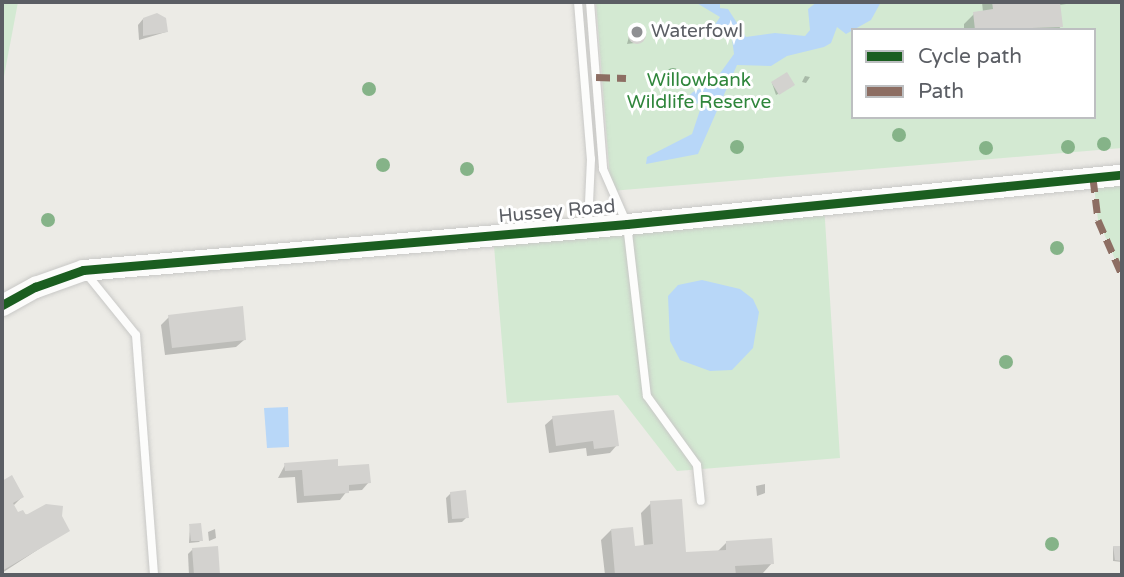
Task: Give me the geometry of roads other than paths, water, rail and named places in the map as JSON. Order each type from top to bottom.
[{"type":"street","name":"Hussey Road","points":[[2,306],[35,287],[83,270],[627,223],[1122,175]]},
{"type":"lane","points":[[578,2],[591,159],[587,226]]},
{"type":"lane","points":[[590,2],[603,169],[627,223],[647,396],[697,465],[701,501]]},
{"type":"lane","points":[[83,270],[136,335],[154,575]]},
{"type":"water","points":[[695,2],[720,2],[720,8],[728,9],[746,37],[775,33],[805,36],[810,30],[808,9],[817,2],[881,2],[871,20],[857,28],[851,28],[846,34],[837,27],[831,43],[824,47],[787,56],[771,66],[737,65],[698,154],[646,164],[647,157],[692,134],[703,101],[682,110],[677,107],[693,92],[713,83],[734,54],[732,39],[718,35],[714,26],[720,17]]},
{"type":"water","points":[[702,280],[740,289],[753,299],[759,312],[753,348],[732,370],[710,371],[680,360],[670,341],[668,296],[678,285]]},
{"type":"water","points":[[288,407],[289,447],[267,448],[264,408]]},
{"type":"place","name":"Waterfowl","points":[[637,32]]},
{"type":"park label","name":"Willowbank Wildlife Reserve","points":[[699,92]]}]
